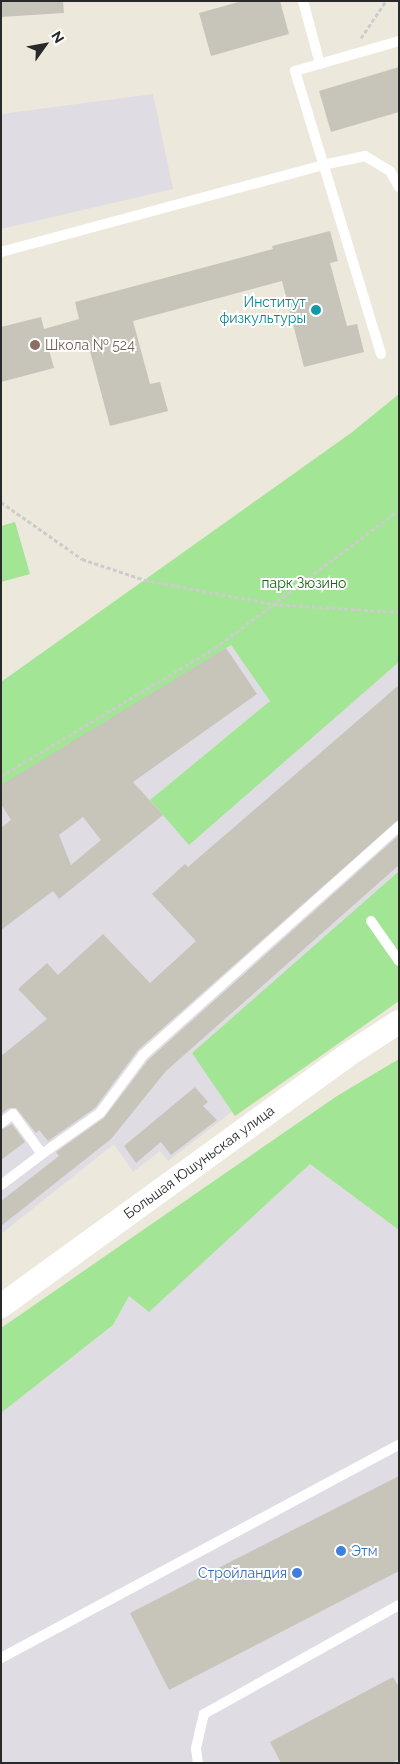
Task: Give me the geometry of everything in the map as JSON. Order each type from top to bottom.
[{"type":"street","name":"Большая Юшуньская улица","points":[[1,1306],[346,1056],[399,1022]]},
{"type":"lane","points":[[303,1],[320,64]]},
{"type":"lane","points":[[381,354],[295,71],[399,41]]},
{"type":"lane","points":[[1,252],[323,165],[365,156],[390,171],[399,187]]},
{"type":"lane","points":[[1,1185],[100,1113],[143,1055],[399,826]]},
{"type":"lane","points":[[372,921],[399,961]]},
{"type":"lane","points":[[1,1123],[13,1114],[42,1154]]},
{"type":"lane","points":[[1,1658],[399,1445]]},
{"type":"lane","points":[[198,1763],[196,1748],[204,1714],[399,1605]]},
{"type":"path","points":[[348,56],[386,1]]},
{"type":"path","points":[[1,502],[82,559],[145,580],[273,604],[399,611]]},
{"type":"path","points":[[1,776],[215,648],[399,510]]},
{"type":"shaded area","points":[[153,94],[173,189],[1,229],[1,114]]},
{"type":"shaded area","points":[[231,645],[270,701],[150,800],[189,844],[399,662],[399,871],[192,1053],[233,1111],[168,1161],[160,1151],[133,1172],[114,1144],[1,1234],[1,788]]},
{"type":"shaded area","points":[[310,1164],[399,1230],[399,1763],[1,1763],[1,1413],[113,1325],[129,1296],[149,1311]]},
{"type":"green space","name":"парк Зюзино","points":[[399,394],[399,662],[189,845],[150,800],[270,701],[231,645],[1,787],[1,682],[351,433]]},
{"type":"green space","points":[[15,522],[30,574],[1,582],[1,526]]},
{"type":"green space","points":[[399,871],[399,1001],[235,1116],[192,1053]]},
{"type":"green space","points":[[399,1059],[399,1230],[310,1164],[149,1312],[129,1296],[113,1325],[1,1413],[1,1328],[337,1096]]},
{"type":"building","points":[[1,1],[63,1],[64,13],[1,17]]},
{"type":"building","points":[[242,1],[280,1],[289,34],[211,56],[199,13]]},
{"type":"building","points":[[399,67],[399,112],[331,132],[319,91]]},
{"type":"building","points":[[330,231],[338,261],[330,263],[347,326],[357,324],[364,352],[304,367],[282,281],[133,321],[150,384],[160,382],[168,411],[110,426],[87,340],[49,350],[54,368],[1,382],[1,327],[41,317],[44,329],[79,319],[75,302],[273,249],[272,246]]},
{"type":"building","points":[[226,648],[257,694],[133,782],[163,815],[59,899],[53,891],[1,930],[1,828],[11,820],[1,804],[1,785]],"holes":[[[83,817],[101,840],[71,865],[59,835]]]},
{"type":"building","points":[[399,685],[399,819],[138,1050],[95,1108],[48,1141],[39,1130],[36,1133],[16,1108],[9,1108],[1,1114],[1,1056],[47,1019],[18,989],[47,963],[58,975],[103,934],[150,983],[196,941],[152,894],[185,864],[188,867]]},
{"type":"building","points":[[399,835],[399,865],[166,1071],[111,1139],[1,1226],[1,1201],[59,1156],[56,1152],[104,1118],[148,1060]]},
{"type":"building","points":[[195,1087],[208,1102],[203,1106],[217,1120],[171,1155],[161,1142],[136,1163],[124,1146]]},
{"type":"building","points":[[12,1124],[25,1142],[1,1160],[1,1130]]},
{"type":"building","points":[[399,1476],[399,1571],[169,1690],[130,1613]]},
{"type":"building","points":[[393,1677],[399,1687],[399,1759],[392,1763],[281,1763],[270,1742]]},
{"type":"place","name":"Институт физкультуры","points":[[316,310]]},
{"type":"place","name":"Школа № 524","points":[[35,345]]},
{"type":"place","name":"Этм","points":[[341,1551]]},
{"type":"place","name":"Стройландия","points":[[297,1573]]}]
